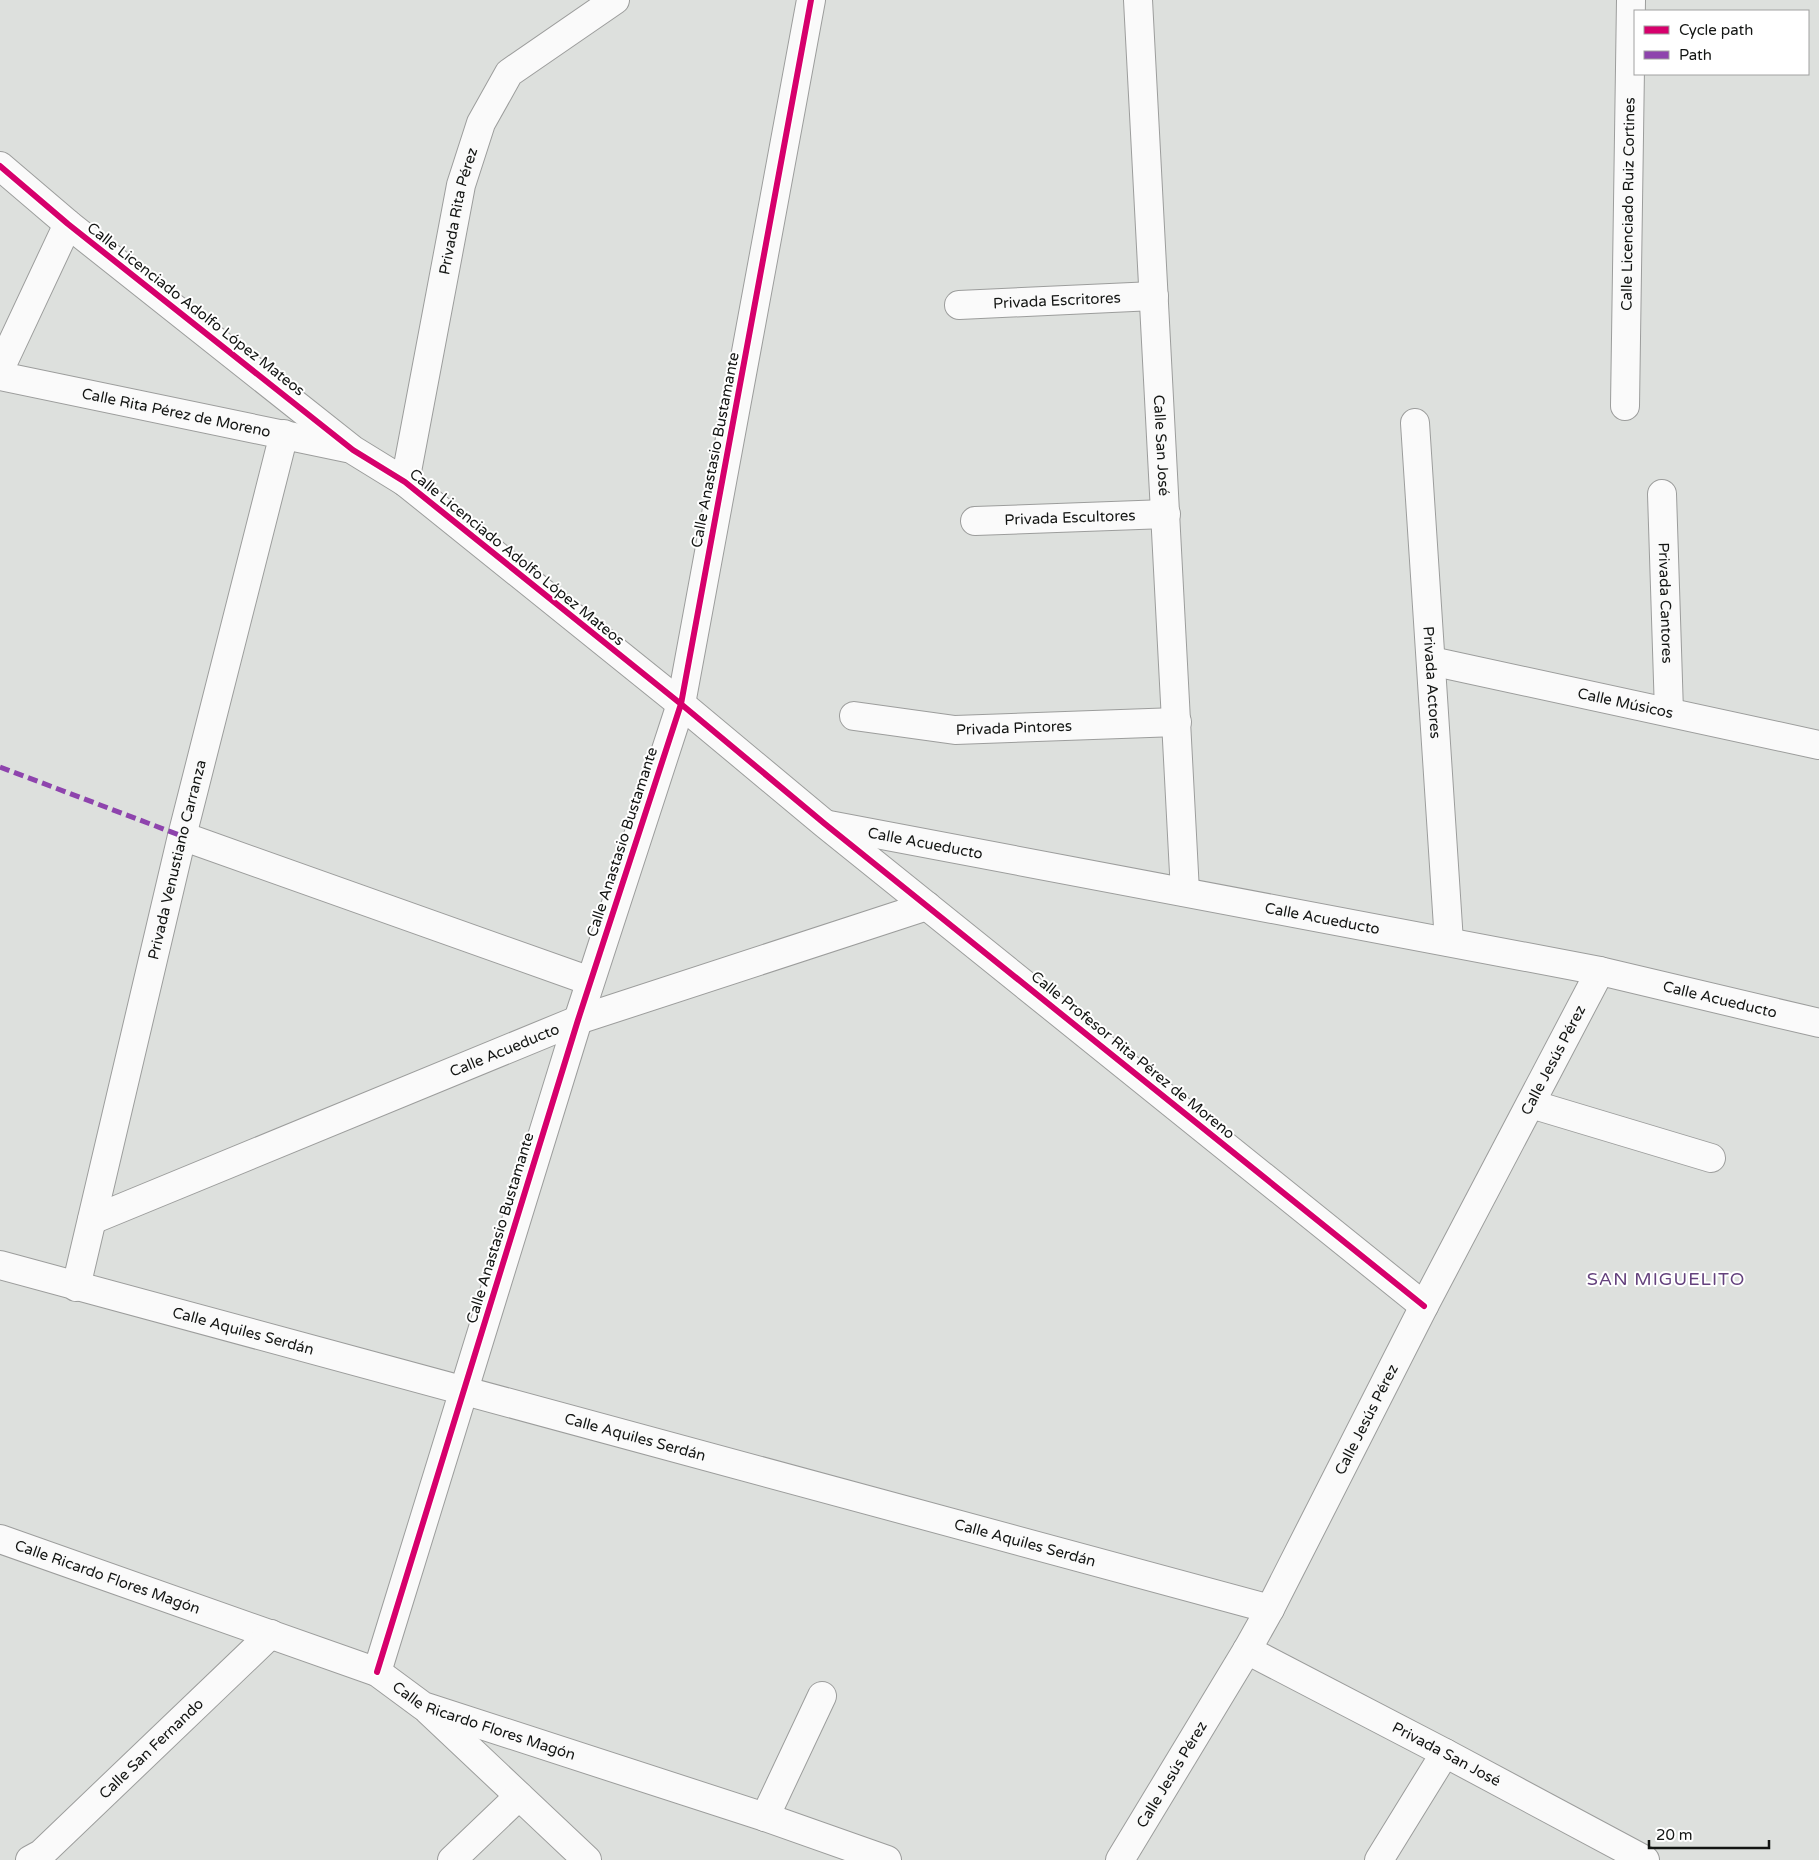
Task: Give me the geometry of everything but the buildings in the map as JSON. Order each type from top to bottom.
[{"type":"street","name":"Privada Rita Pérez","points":[[405,482],[461,185],[481,123],[508,73],[615,0]]},
{"type":"street","name":"Calle Anastasio Bustamante","points":[[378,1672],[590,981],[681,704],[811,0]]},
{"type":"street","name":"Calle San José","points":[[1138,0],[1185,892]]},
{"type":"street","name":"Calle Licenciado Ruiz Cortines","points":[[1625,406],[1630,0]]},
{"type":"street","name":"Calle Licenciado Adolfo López Mateos","points":[[0,166],[68,224],[353,450],[405,482],[681,704],[825,824]]},
{"type":"street","points":[[0,369],[68,224]]},
{"type":"street","name":"Privada Escritores","points":[[959,305],[1154,296]]},
{"type":"street","name":"Calle Rita Pérez de Moreno","points":[[0,376],[284,434],[353,450]]},
{"type":"street","name":"Privada Actores","points":[[1415,423],[1449,942]]},
{"type":"street","name":"Privada Venustiano Carranza","points":[[76,1287],[182,836],[284,434]]},
{"type":"street","name":"Privada Cantores","points":[[1662,494],[1669,712]]},
{"type":"street","name":"Privada Escultores","points":[[975,521],[1166,514]]},
{"type":"street","name":"Calle Músicos","points":[[1431,661],[1819,744]]},
{"type":"street","name":"Privada Pintores","points":[[854,716],[955,730],[1177,722]]},
{"type":"street","name":"Calle Acueducto","points":[[825,824],[1600,971],[1819,1023]]},
{"type":"street","name":"Calle Profesor Rita Pérez de Moreno","points":[[825,824],[1424,1306]]},
{"type":"street","points":[[182,836],[590,981]]},
{"type":"street","name":"Calle Acueducto","points":[[92,1220],[578,1020],[927,906]]},
{"type":"street","name":"Calle Jesús Pérez","points":[[1120,1860],[1270,1609],[1424,1306],[1600,971]]},
{"type":"street","points":[[1531,1104],[1711,1158]]},
{"type":"street","name":"Calle Aquiles Serdán","points":[[3,1268],[464,1390],[1270,1609]]},
{"type":"street","name":"Calle Ricardo Flores Magón","points":[[0,1539],[378,1672],[423,1706],[765,1816],[887,1860]]},
{"type":"street","name":"Calle San Fernando","points":[[30,1860],[41,1854],[271,1634]]},
{"type":"street","name":"Privada San José","points":[[1247,1650],[1446,1753],[1645,1860]]},
{"type":"street","points":[[765,1816],[822,1696]]},
{"type":"street","points":[[423,1706],[587,1860]]},
{"type":"street","points":[[1379,1860],[1446,1753]]},
{"type":"street","points":[[452,1860],[519,1796]]},
{"type":"marked path","points":[[0,767],[182,836]]},
{"type":"cycle path","points":[[377,1672],[578,1020],[681,704],[811,0]]},
{"type":"cycle path","points":[[0,166],[68,224],[353,450],[405,482],[681,704],[825,824],[1424,1306]]},
{"type":"district","name":"SAN MIGUELITO","points":[[1666,1279]]}]
